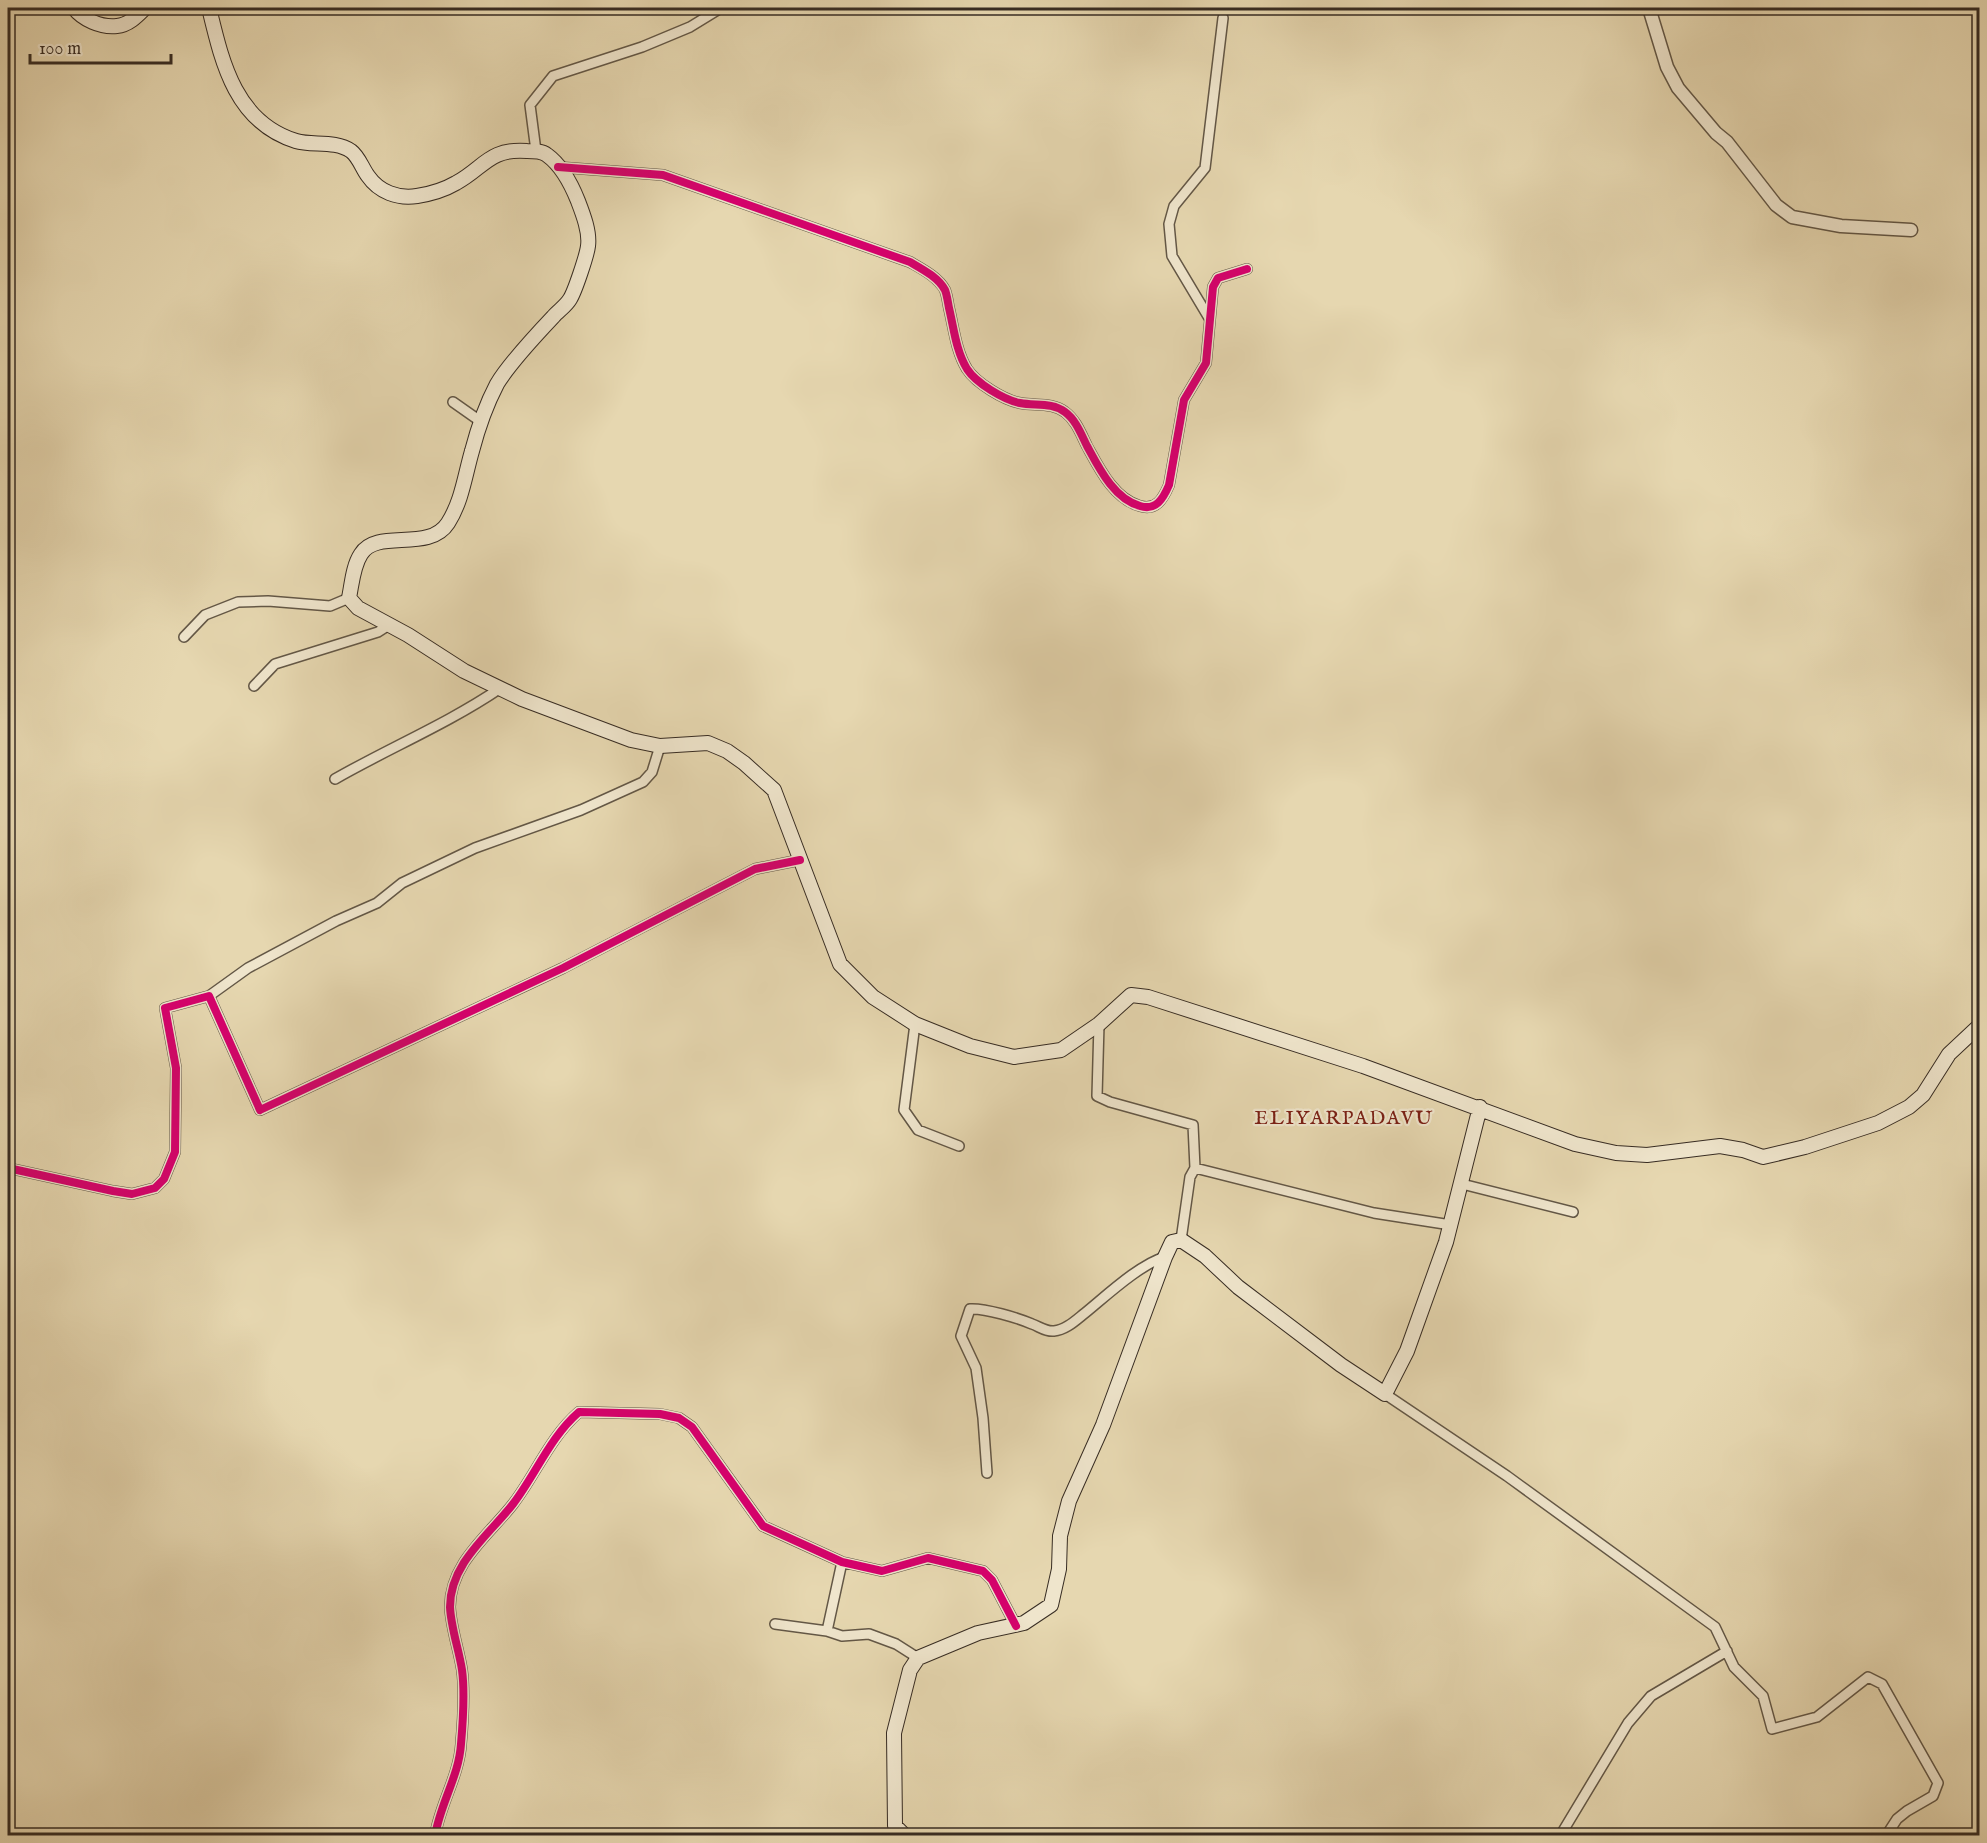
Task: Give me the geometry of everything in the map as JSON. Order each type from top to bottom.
[{"type":"main road","points":[[74,8],[81,17],[100,24],[117,26],[134,19],[145,8]]},
{"type":"main road","points":[[209,8],[221,59],[229,77],[249,109],[261,123],[272,131],[298,142],[322,143],[351,151],[376,186],[387,193],[402,196],[416,196],[441,190],[457,183],[489,158],[506,152],[536,151],[546,154],[558,167],[573,188],[583,213],[588,245],[571,298],[498,383],[480,421],[467,478],[447,525],[429,538],[372,544],[362,552],[354,569],[349,598],[358,608],[408,634],[464,671],[499,689],[592,727],[631,740],[660,746],[708,743],[727,751],[744,763],[774,790],[840,964],[873,997],[915,1024],[970,1046],[1014,1057],[1061,1050],[1099,1024],[1131,995],[1149,996],[1363,1066],[1480,1107],[1575,1144],[1616,1153],[1647,1155],[1719,1146],[1743,1150],[1763,1157],[1806,1147],[1868,1126],[1910,1107],[1923,1095],[1949,1054],[1980,1025]]},
{"type":"main road","points":[[905,1836],[895,1826],[894,1733],[910,1670],[918,1658],[978,1633],[1016,1626],[1040,1614],[1051,1605],[1059,1569],[1060,1536],[1069,1501],[1103,1425],[1172,1242],[1181,1240],[1205,1256],[1238,1287],[1341,1365],[1385,1394],[1407,1351],[1429,1292],[1462,1184],[1480,1107]]},
{"type":"street","points":[[536,151],[530,105],[553,76],[642,47],[690,27],[721,8]]},
{"type":"street","points":[[1649,8],[1667,67],[1678,88],[1726,142],[1776,205],[1792,217],[1841,226],[1911,230]]},
{"type":"street","points":[[1209,318],[1172,256],[1169,224],[1174,206],[1205,168],[1223,18]]},
{"type":"street","points":[[558,167],[663,175],[910,262],[929,272],[945,290],[958,351],[968,371],[997,395],[1019,403],[1054,406],[1066,412],[1078,427],[1116,492],[1131,504],[1147,508],[1158,504],[1169,485],[1184,400],[1206,363],[1213,287],[1218,278],[1247,269]]},
{"type":"street","points":[[453,402],[480,421]]},
{"type":"street","points":[[184,636],[205,615],[238,602],[268,601],[330,606],[349,598]]},
{"type":"street","points":[[254,686],[275,664],[378,632],[389,625]]},
{"type":"street","points":[[335,779],[375,756],[453,718],[499,689]]},
{"type":"street","points":[[8,1168],[132,1194],[155,1188],[164,1179],[175,1152],[176,1068],[165,1008],[209,996],[248,968],[336,921],[377,903],[402,883],[475,848],[581,810],[643,782],[652,772],[660,746]]},
{"type":"street","points":[[209,996],[260,1110],[563,968],[755,869],[800,860]]},
{"type":"street","points":[[915,1024],[904,1110],[918,1130],[959,1146]]},
{"type":"street","points":[[1099,1024],[1097,1096],[1110,1102],[1193,1125],[1195,1168],[1190,1177],[1181,1240]]},
{"type":"street","points":[[1195,1168],[1374,1213],[1450,1225]]},
{"type":"street","points":[[1462,1184],[1573,1212]]},
{"type":"street","points":[[987,1473],[984,1418],[976,1368],[961,1336],[970,1309],[980,1308],[1030,1323],[1047,1331],[1055,1331],[1066,1328],[1156,1259],[1165,1257]]},
{"type":"street","points":[[1385,1394],[1507,1476],[1715,1627],[1734,1667],[1763,1696],[1772,1730],[1817,1717],[1868,1677],[1882,1684],[1938,1782],[1933,1796],[1907,1811],[1897,1820],[1886,1836]]},
{"type":"street","points":[[435,1836],[440,1811],[458,1764],[461,1744],[462,1672],[450,1607],[455,1581],[473,1548],[513,1504],[564,1425],[579,1412],[660,1414],[679,1418],[692,1427],[763,1526],[842,1562],[882,1571],[927,1558],[983,1571],[992,1580],[1016,1626]]},
{"type":"street","points":[[827,1631],[842,1562]]},
{"type":"street","points":[[775,1624],[827,1631],[842,1636],[869,1634],[896,1644],[918,1658]]},
{"type":"street","points":[[1560,1836],[1628,1723],[1651,1696],[1726,1652]]},
{"type":"cycle path","points":[[558,167],[663,175],[910,262],[934,277],[945,290],[958,347],[963,362],[971,374],[991,390],[1006,398],[1020,403],[1055,407],[1069,415],[1108,482],[1122,497],[1146,507],[1158,503],[1169,485],[1184,400],[1206,363],[1213,287],[1218,278],[1247,269]]},
{"type":"cycle path","points":[[8,1168],[132,1194],[155,1188],[164,1179],[175,1152],[176,1068],[165,1008],[209,996],[260,1110],[563,968],[755,869],[800,860]]},
{"type":"cycle path","points":[[435,1836],[460,1756],[462,1735],[463,1679],[450,1607],[456,1577],[472,1551],[513,1504],[551,1444],[579,1412],[660,1414],[679,1418],[692,1427],[763,1526],[842,1562],[882,1571],[928,1558],[983,1571],[992,1580],[1016,1626]]},
{"type":"district","name":"ELIYARPADAVU","points":[[1344,1118]]}]
